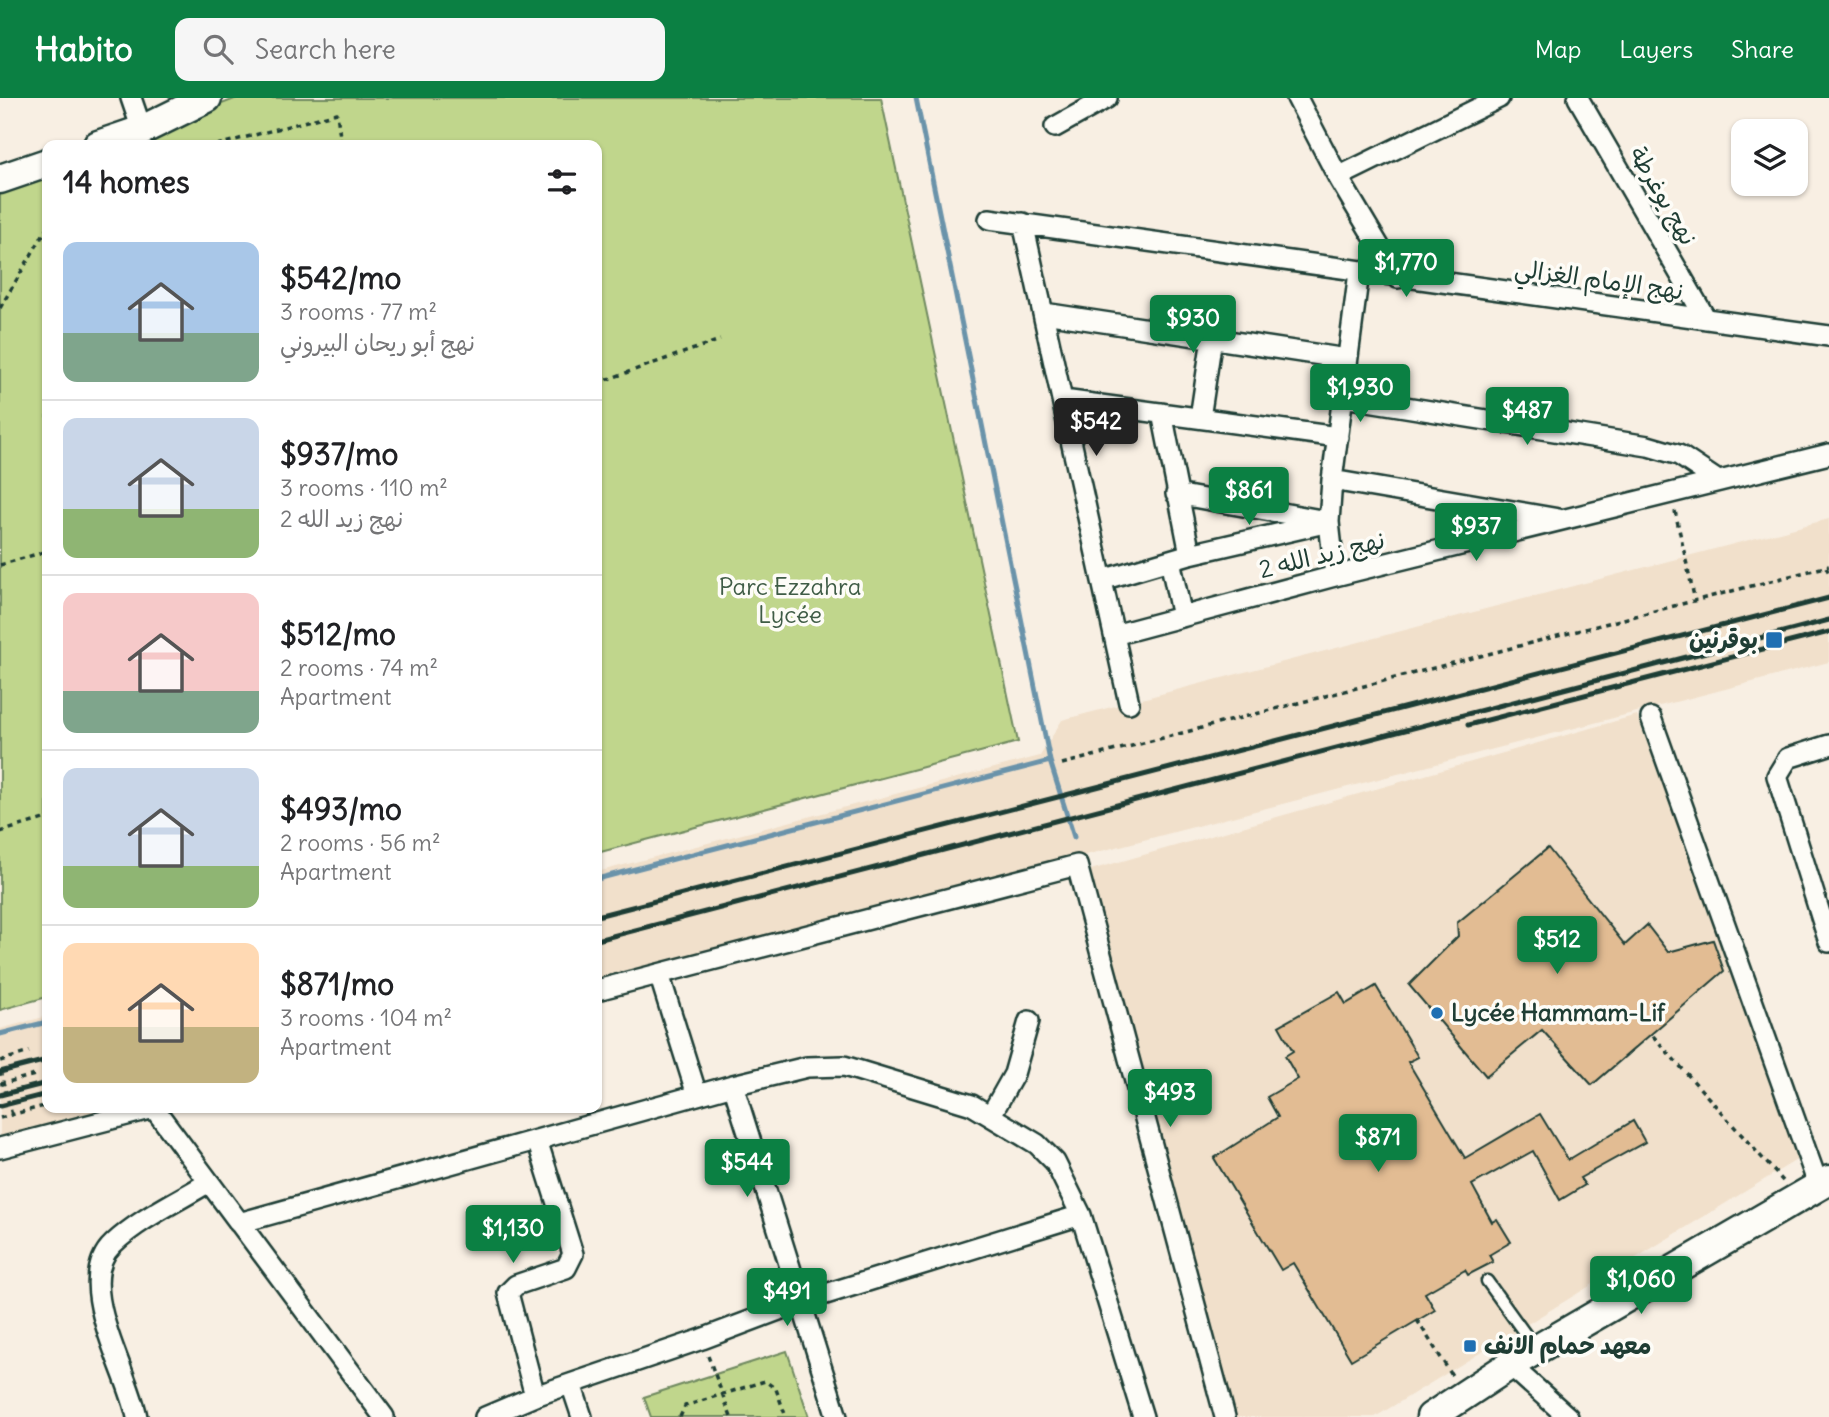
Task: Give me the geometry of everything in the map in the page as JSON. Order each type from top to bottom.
[{"type":"main road","points":[[113,140],[142,130],[207,98]]},
{"type":"main road","points":[[0,179],[42,165]]},
{"type":"main road","points":[[1431,1417],[1510,1365],[1815,1188]]},
{"type":"street","points":[[131,98],[142,130]]},
{"type":"street","points":[[1055,127],[1107,98]]},
{"type":"street","points":[[1297,98],[1338,177],[1398,278]]},
{"type":"street","points":[[1338,177],[1499,98]]},
{"type":"street","name":"نهج يوغرطة","points":[[1578,98],[1706,319]]},
{"type":"street","name":"نهج الإمام الغزالي","points":[[989,219],[1829,336]]},
{"type":"street","points":[[1023,223],[1129,703]]},
{"type":"street","points":[[1335,576],[1329,522],[1332,480],[1359,272]]},
{"type":"street","points":[[1044,313],[1347,359]]},
{"type":"street","points":[[1200,418],[1212,338]]},
{"type":"street","points":[[1343,397],[1648,446],[1679,455],[1718,481]]},
{"type":"street","points":[[1063,400],[1338,437]]},
{"type":"street","points":[[1162,413],[1190,554]]},
{"type":"street","name":"نهج زيد الله 2","points":[[1114,635],[1335,576],[1829,454]]},
{"type":"street","points":[[1332,480],[1569,520]]},
{"type":"street","points":[[1176,494],[1329,522]]},
{"type":"street","points":[[1102,580],[1190,554],[1329,522]]},
{"type":"street","points":[[1170,560],[1182,617]]},
{"type":"street","points":[[1651,718],[1815,1188]]},
{"type":"street","points":[[1829,744],[1788,758],[1777,776],[1825,917],[1829,943]]},
{"type":"street","points":[[602,989],[1074,865],[1079,867],[1224,1417]]},
{"type":"street","points":[[659,974],[697,1095]]},
{"type":"street","points":[[991,1115],[1014,1074],[1029,1021]]},
{"type":"street","points":[[239,1223],[733,1085],[807,1067],[844,1066],[972,1105],[1037,1144],[1055,1162],[1081,1214],[1143,1417]]},
{"type":"street","points":[[733,1085],[837,1417]]},
{"type":"street","points":[[0,1149],[135,1113]]},
{"type":"street","points":[[158,1113],[384,1417]]},
{"type":"street","points":[[535,1396],[509,1293],[522,1283],[566,1268],[573,1254],[537,1140]]},
{"type":"street","points":[[137,1417],[97,1294],[101,1260],[121,1237],[209,1182]]},
{"type":"street","points":[[485,1417],[535,1396],[702,1339],[800,1301],[1081,1214]]},
{"type":"street","points":[[1510,1365],[1568,1417]]},
{"type":"street","points":[[571,1384],[582,1417]]},
{"type":"lane","points":[[1487,1281],[1536,1350]]},
{"type":"path","points":[[236,140],[337,113],[340,140]]},
{"type":"path","points":[[0,308],[42,237]]},
{"type":"path","points":[[602,381],[720,340]]},
{"type":"path","points":[[1672,493],[1695,601]]},
{"type":"path","points":[[0,565],[42,552]]},
{"type":"path","points":[[1062,764],[1828,566],[1829,573]]},
{"type":"path","points":[[0,832],[42,819]]},
{"type":"path","points":[[1653,1036],[1815,1188]]},
{"type":"path","points":[[0,1060],[29,1052]]},
{"type":"path","points":[[0,1071],[12,1115]]},
{"type":"path","points":[[2,1084],[35,1075]]},
{"type":"path","points":[[0,1118],[42,1107]]},
{"type":"path","points":[[1416,1320],[1464,1394]]},
{"type":"path","points":[[702,1339],[731,1417]]},
{"type":"path","points":[[680,1417],[685,1406],[765,1381],[776,1388],[786,1417]]},
{"type":"shaded area","points":[[1829,519],[1829,662],[602,981],[602,871],[1040,756],[1062,720]]},
{"type":"shaded area","name":"Lycée Hammam-Lif","points":[[1637,715],[1803,1156],[1375,1417],[1234,1417],[1087,871]]},
{"type":"shaded area","points":[[42,1017],[42,1113],[90,1113],[0,1136],[0,1029]]},
{"type":"green space","name":"Parc Ezzahra Lycée","points":[[237,98],[881,98],[1018,742],[602,852],[602,140],[131,140]]},
{"type":"green space","points":[[42,175],[42,998],[0,1010],[0,189]]},
{"type":"green space","points":[[787,1351],[809,1417],[651,1417],[644,1397]]},
{"type":"building","points":[[1548,848],[1625,945],[1647,925],[1668,952],[1713,940],[1724,971],[1592,1085],[1542,1030],[1486,1076],[1409,985],[1458,936],[1457,923]]},
{"type":"building","points":[[1376,986],[1418,1057],[1408,1062],[1465,1158],[1540,1114],[1568,1160],[1633,1121],[1645,1142],[1580,1178],[1585,1185],[1560,1200],[1533,1151],[1472,1185],[1492,1222],[1497,1219],[1511,1242],[1489,1255],[1493,1262],[1468,1275],[1465,1270],[1425,1293],[1435,1310],[1351,1360],[1293,1263],[1281,1270],[1214,1158],[1278,1117],[1267,1097],[1298,1079],[1285,1056],[1293,1051],[1279,1026],[1339,992],[1346,1004]]},
{"type":"waterway","points":[[916,98],[1050,761],[1074,837]]},
{"type":"waterway","points":[[602,878],[1050,761]]},
{"type":"waterway","points":[[0,1034],[42,1023]]},
{"type":"railway","points":[[602,915],[1829,598]]},
{"type":"railway","points":[[602,939],[1829,620]]},
{"type":"railway","points":[[1468,725],[1829,632]]},
{"type":"railway","points":[[0,1072],[42,1061]]},
{"type":"railway","points":[[0,1095],[42,1084]]},
{"type":"railway","points":[[0,1106],[42,1095]]},
{"type":"place","name":"بوقرنين","points":[[1774,640]]},
{"type":"place","name":"Lycée Hammam-Lif","points":[[1437,1013]]},
{"type":"place","name":"معهد حمام الانف","points":[[1470,1346]]}]
